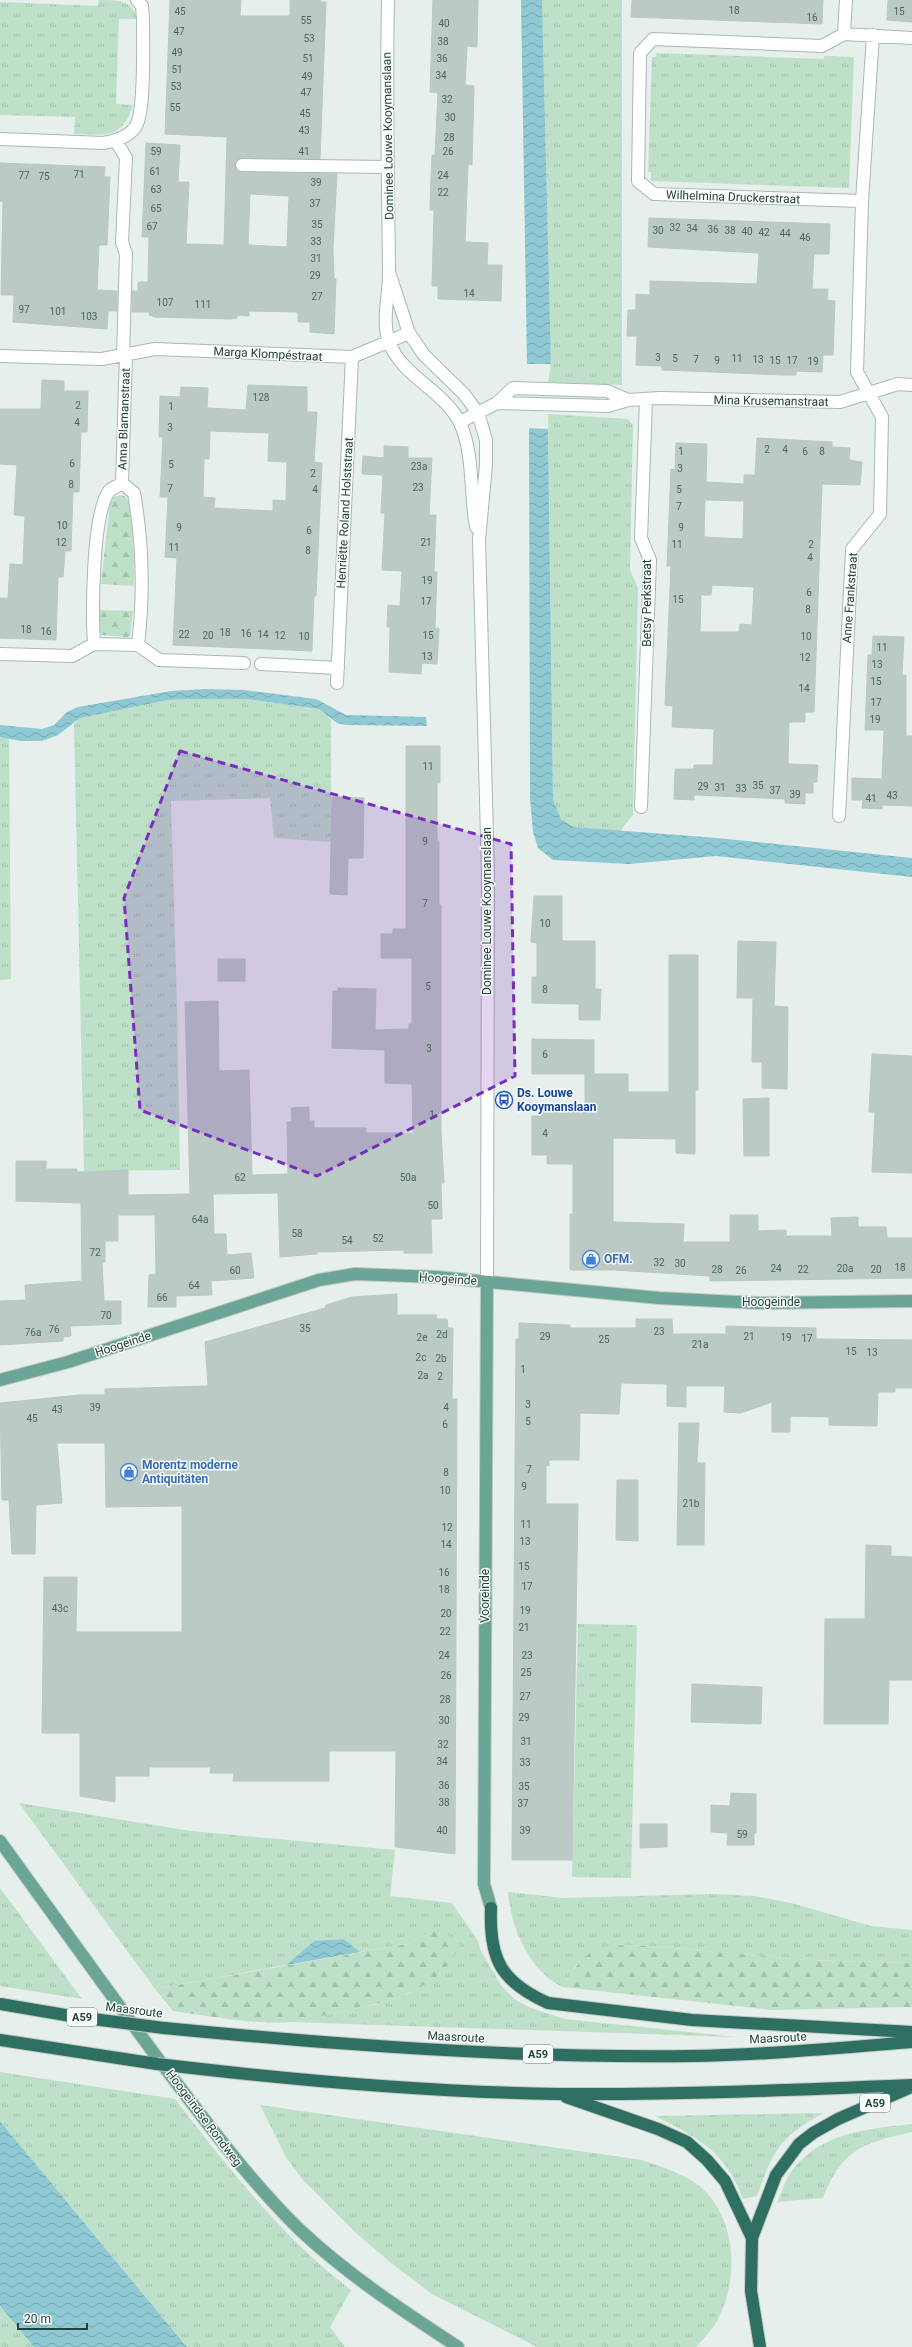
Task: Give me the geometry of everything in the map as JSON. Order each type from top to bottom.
[{"type":"highway","points":[[491,1908],[490,1933],[495,1956],[503,1972],[527,1994],[548,2003],[692,2020],[912,2032]]},
{"type":"highway","name":"Maasroute","points":[[0,2004],[77,2017],[164,2028],[316,2043],[572,2056],[692,2056],[809,2050],[912,2042]]},
{"type":"highway","name":"A59","points":[[0,2040],[192,2068],[330,2082],[556,2094],[689,2094],[912,2086]]},
{"type":"highway","name":"A59","points":[[760,2347],[751,2291],[752,2238],[776,2175],[799,2144],[824,2126],[912,2086]]},
{"type":"highway","name":"A59","points":[[556,2094],[653,2127],[687,2142],[707,2160],[725,2181],[752,2238]]},
{"type":"main road","name":"Hoogeinde","points":[[0,1380],[68,1362],[319,1280],[355,1274],[487,1282],[659,1298],[756,1303],[912,1301]]},
{"type":"main road","name":"Vooreinde","points":[[487,1282],[484,1884],[491,1908]]},
{"type":"main road","name":"Hoogeindse Rondweg","points":[[0,1841],[117,2003],[213,2132],[249,2176],[324,2251],[372,2290],[458,2347]]},
{"type":"street","points":[[0,139],[103,143],[116,141],[129,134],[137,125],[140,107],[143,20],[142,6],[137,0]]},
{"type":"street","name":"Dominee Louwe Kooymanslaan","points":[[388,0],[389,272],[385,312],[389,342],[402,364],[446,403],[460,422],[467,443],[473,508],[479,540]]},
{"type":"street","points":[[846,0],[844,34],[912,38]]},
{"type":"street","name":"Wilhelmina Druckerstraat","points":[[844,34],[822,46],[653,39],[640,53],[638,181],[654,194],[862,201]]},
{"type":"street","points":[[868,393],[857,372],[862,201],[873,35]]},
{"type":"street","points":[[116,141],[126,158],[122,242],[126,254],[124,354]]},
{"type":"street","points":[[242,165],[388,167]]},
{"type":"street","name":"Dominee Louwe Kooymanslaan","points":[[389,272],[409,333],[424,356],[464,394],[478,413],[486,440],[486,465],[479,540],[488,874],[487,1282]]},
{"type":"street","name":"Marga Klompéstraat","points":[[0,356],[102,358],[155,349],[352,357],[409,333]]},
{"type":"street","name":"Anna Blamanstraat","points":[[122,483],[124,354]]},
{"type":"street","name":"Henriëtte Roland Holststraat","points":[[337,683],[352,357]]},
{"type":"street","name":"Mina Krusemanstraat","points":[[460,422],[497,403],[513,388],[607,391],[628,400],[660,398],[840,402],[898,384],[912,385]]},
{"type":"street","name":"Anne Frankstraat","points":[[839,816],[852,549],[880,514],[882,417],[868,393]]},
{"type":"street","name":"Betsy Perkstraat","points":[[641,807],[650,560],[641,538],[646,400]]},
{"type":"street","name":"Anna Blamanstraat","points":[[94,644],[92,620],[94,571],[100,520],[105,499],[110,490],[122,483]]},
{"type":"street","name":"Anna Blamanstraat","points":[[122,483],[134,493],[139,520],[142,571],[138,645]]},
{"type":"street","points":[[0,654],[72,656],[94,644],[138,645],[159,660],[244,664]]},
{"type":"street","points":[[261,664],[338,668]]},
{"type":"highlighted area","points":[[180,751],[511,844],[515,1076],[317,1176],[140,1110],[124,898]]},
{"type":"green space","points":[[99,0],[123,2],[132,8],[137,19],[119,19],[116,104],[133,105],[124,124],[111,133],[95,135],[74,134],[75,117],[0,115],[0,2],[98,6]]},
{"type":"green space","points":[[542,0],[622,0],[622,385],[548,382],[551,364]]},
{"type":"green space","points":[[656,53],[824,59],[824,56],[854,57],[849,188],[651,181],[651,172],[648,172],[652,57],[656,57]]},
{"type":"green space","points":[[548,414],[628,419],[633,425],[630,570],[638,588],[633,815],[620,831],[574,827],[561,819],[553,799]]},
{"type":"green space","points":[[121,495],[126,497],[130,504],[134,557],[134,586],[101,584],[110,503],[113,497]]},
{"type":"green space","points":[[100,610],[133,611],[130,636],[102,635],[99,630]]},
{"type":"green space","points":[[246,699],[319,709],[331,719],[331,842],[274,838],[270,798],[171,801],[180,1170],[84,1171],[74,725],[79,718],[168,700]]},
{"type":"green space","points":[[0,736],[9,738],[11,979],[0,980]]},
{"type":"green space","points":[[578,1624],[637,1625],[631,1878],[572,1877]]},
{"type":"green space","points":[[19,1803],[191,1831],[395,1850],[390,1896],[452,1903],[478,1941],[480,1949],[501,1985],[514,1999],[531,2008],[565,2019],[736,2037],[291,2022],[374,2005],[411,1993],[425,1934],[407,1944],[360,1952],[344,1939],[314,1941],[286,1965],[155,1989]]},
{"type":"green space","points":[[0,1888],[82,1999],[0,1986]]},
{"type":"green space","points":[[508,1892],[563,1898],[710,1894],[755,1896],[791,1903],[871,1926],[912,1930],[912,1963],[807,1960],[651,1946],[613,1945],[576,1965],[562,1987],[550,1980],[540,1970],[524,1947],[513,1920]]},
{"type":"green space","points":[[441,1929],[459,1945],[451,1961],[439,1975],[407,1994],[371,2005],[307,2020],[276,2023],[261,2022],[232,2020],[173,2011],[155,1989],[407,1944],[425,1934]]},
{"type":"green space","points":[[613,1945],[651,1946],[807,1960],[912,1963],[912,2007],[772,2010],[562,1987],[573,1970],[583,1959],[595,1951]]},
{"type":"green space","points":[[0,2072],[175,2099],[235,2175],[279,2224],[326,2269],[351,2290],[330,2327],[345,2347],[187,2347],[0,2121]]},
{"type":"green space","points":[[260,2105],[642,2160],[675,2172],[691,2180],[705,2191],[716,2205],[724,2221],[729,2238],[731,2275],[728,2293],[722,2310],[714,2326],[696,2347],[537,2347],[432,2294],[391,2263],[356,2233],[302,2179],[287,2159]]},
{"type":"green space","points":[[824,2113],[797,2130],[780,2146],[768,2167],[757,2196],[743,2199],[731,2174],[714,2153],[696,2138],[655,2116]]},
{"type":"green space","points":[[912,2124],[912,2132],[867,2145],[847,2158],[838,2169],[823,2198],[777,2202],[793,2169],[818,2147],[847,2134],[878,2128]]},
{"type":"green space","points":[[0,2306],[34,2347],[0,2347]]},
{"type":"water","points":[[521,0],[542,0],[551,364],[527,364]]},
{"type":"water","points":[[529,428],[548,429],[553,799],[561,819],[574,827],[717,838],[912,858],[912,877],[716,856],[629,864],[553,860],[538,848],[533,832],[530,798]]},
{"type":"water","points":[[205,689],[245,690],[316,699],[346,715],[426,717],[427,726],[346,725],[337,723],[319,709],[246,699],[191,699],[168,700],[80,718],[58,735],[42,741],[21,741],[0,737],[0,725],[42,729],[54,725],[67,712],[78,707],[171,691]]},
{"type":"water","points":[[344,1939],[360,1952],[286,1965],[314,1941]]},
{"type":"water","points":[[0,2121],[187,2347],[34,2347],[0,2306]]},
{"type":"building","points":[[170,0],[241,0],[240,16],[290,16],[290,0],[321,0],[320,2],[326,2],[320,159],[242,158],[236,161],[235,165],[238,171],[242,172],[337,174],[333,248],[334,279],[336,279],[334,334],[310,332],[310,322],[298,322],[298,312],[249,311],[249,316],[237,315],[237,318],[231,319],[155,317],[149,315],[150,312],[132,312],[132,291],[138,291],[138,282],[148,282],[149,237],[142,237],[146,143],[180,145],[178,182],[189,182],[186,244],[224,245],[227,137],[165,134]],"holes":[[[250,194],[289,196],[287,247],[248,245]]]},
{"type":"building","points":[[433,0],[478,0],[477,47],[467,46],[465,85],[474,86],[472,165],[468,164],[465,242],[488,243],[487,265],[502,265],[501,301],[438,299],[438,286],[432,286],[434,210],[430,210],[432,155],[435,155],[438,93],[430,92]]},
{"type":"building","points":[[632,0],[823,0],[822,24],[631,17]]},
{"type":"building","points":[[888,0],[912,0],[912,22],[887,20]]},
{"type":"building","points":[[0,163],[105,167],[104,177],[110,177],[107,245],[99,245],[97,290],[117,291],[117,311],[108,311],[107,329],[13,322],[14,295],[1,295],[3,202],[0,201]]},
{"type":"building","points":[[649,218],[830,224],[829,254],[814,254],[812,289],[828,289],[827,300],[835,301],[833,355],[823,355],[822,372],[796,371],[796,375],[785,375],[662,370],[662,366],[636,365],[637,336],[627,336],[628,310],[636,310],[636,294],[650,295],[650,281],[757,284],[759,253],[648,247]]},
{"type":"building","points":[[42,380],[64,381],[64,391],[88,391],[87,432],[81,432],[79,492],[73,492],[71,551],[65,551],[63,577],[58,577],[56,640],[0,638],[0,598],[8,598],[10,564],[23,565],[25,516],[14,515],[17,465],[0,464],[0,409],[41,409]]},
{"type":"building","points":[[248,385],[307,387],[307,412],[317,412],[314,462],[322,463],[312,651],[173,645],[177,558],[165,557],[168,497],[160,497],[163,437],[159,437],[160,396],[180,397],[181,387],[208,388],[207,408],[246,410]],"holes":[[[210,431],[269,433],[268,461],[287,462],[286,501],[273,500],[273,511],[214,508],[215,498],[203,497],[204,459],[209,459]]]},
{"type":"building","points":[[757,438],[832,442],[832,447],[850,448],[849,460],[862,462],[860,485],[822,484],[814,712],[805,712],[805,722],[789,722],[788,764],[818,765],[817,782],[813,782],[813,793],[805,793],[805,804],[785,803],[785,799],[694,795],[694,800],[674,799],[675,769],[694,769],[694,765],[713,765],[714,729],[672,727],[673,706],[665,705],[671,566],[667,566],[671,469],[675,470],[676,443],[707,444],[706,482],[744,484],[744,475],[755,475]],"holes":[[[705,500],[744,501],[743,539],[704,537]],[[712,585],[754,587],[752,625],[740,624],[739,632],[700,632],[701,595],[711,595]]]},
{"type":"building","points":[[384,446],[408,447],[408,458],[432,458],[429,515],[436,515],[434,572],[437,572],[435,628],[439,628],[437,664],[422,663],[421,674],[389,672],[390,627],[387,627],[388,605],[400,606],[402,571],[382,570],[385,513],[381,513],[383,475],[362,474],[363,456],[384,458]]},
{"type":"building","points":[[873,636],[904,637],[902,675],[906,675],[906,736],[912,736],[912,806],[882,805],[882,809],[862,808],[863,800],[852,800],[852,778],[882,779],[884,730],[865,730],[868,655],[872,655]]},
{"type":"building","points":[[406,746],[440,746],[440,783],[437,783],[437,841],[439,841],[439,905],[441,905],[441,1132],[444,1183],[441,1183],[442,1219],[431,1219],[432,1253],[404,1253],[404,1250],[317,1252],[317,1254],[280,1257],[278,1193],[213,1194],[214,1234],[226,1234],[227,1255],[251,1253],[254,1278],[211,1281],[212,1295],[176,1296],[176,1307],[148,1307],[149,1275],[156,1274],[155,1215],[118,1215],[118,1241],[105,1241],[105,1262],[102,1262],[104,1301],[121,1301],[121,1324],[70,1326],[71,1336],[63,1337],[63,1341],[0,1345],[0,1301],[26,1300],[25,1285],[82,1281],[81,1203],[16,1201],[16,1161],[46,1161],[46,1169],[77,1169],[77,1172],[128,1170],[128,1195],[190,1194],[185,1002],[218,1001],[219,1071],[249,1070],[252,1175],[288,1174],[287,1122],[292,1122],[291,1108],[309,1107],[309,1121],[314,1121],[314,1128],[366,1128],[366,1133],[413,1133],[412,1084],[385,1083],[385,1050],[332,1048],[333,991],[338,991],[338,988],[376,989],[375,1030],[409,1029],[409,1024],[412,1024],[412,958],[381,958],[381,934],[393,934],[393,929],[406,929]]},
{"type":"building","points":[[332,797],[364,798],[363,858],[348,858],[347,895],[330,894]]},
{"type":"building","points":[[534,896],[562,896],[562,941],[595,941],[595,989],[601,989],[600,1020],[579,1020],[579,1004],[532,1003],[532,977],[537,977],[537,943],[531,942]]},
{"type":"building","points":[[738,941],[776,942],[774,1006],[788,1007],[787,1089],[762,1088],[762,1062],[752,1062],[753,998],[737,998]]},
{"type":"building","points":[[669,955],[698,955],[698,1090],[695,1090],[695,1154],[676,1153],[676,1139],[613,1138],[613,1222],[684,1224],[683,1242],[730,1242],[730,1215],[758,1215],[758,1231],[786,1230],[786,1236],[832,1236],[831,1218],[858,1217],[858,1227],[886,1227],[887,1238],[912,1238],[912,1278],[710,1281],[710,1276],[614,1270],[570,1270],[570,1214],[573,1214],[573,1164],[547,1164],[547,1155],[532,1155],[532,1116],[542,1116],[542,1109],[585,1109],[585,1074],[532,1074],[532,1039],[594,1040],[594,1074],[628,1074],[628,1092],[669,1092]]},
{"type":"building","points":[[218,959],[245,959],[245,981],[218,981]]},
{"type":"building","points":[[872,1054],[912,1056],[912,1173],[872,1172],[875,1112],[869,1112]]},
{"type":"building","points":[[769,1098],[769,1156],[744,1156],[743,1099]]},
{"type":"building","points":[[397,1294],[397,1315],[437,1315],[436,1319],[447,1319],[448,1328],[453,1328],[452,1399],[457,1399],[455,1854],[395,1847],[396,1751],[329,1751],[329,1781],[233,1781],[234,1773],[210,1773],[211,1767],[149,1767],[149,1776],[115,1776],[115,1802],[80,1796],[80,1733],[42,1733],[44,1577],[77,1577],[76,1632],[182,1632],[182,1506],[106,1507],[105,1443],[57,1443],[62,1503],[36,1505],[35,1554],[12,1554],[9,1500],[2,1500],[0,1403],[79,1395],[105,1395],[105,1389],[208,1386],[205,1342],[325,1308],[326,1305],[352,1297]]},
{"type":"building","points":[[636,1319],[672,1319],[673,1334],[726,1334],[726,1326],[816,1328],[816,1339],[912,1340],[912,1388],[895,1388],[895,1392],[878,1392],[877,1426],[829,1425],[829,1417],[790,1416],[790,1432],[772,1432],[772,1402],[741,1413],[724,1412],[725,1386],[686,1386],[686,1407],[667,1406],[667,1384],[621,1383],[619,1414],[580,1413],[579,1460],[549,1460],[549,1466],[546,1465],[546,1504],[578,1504],[572,1860],[512,1860],[516,1339],[519,1339],[519,1323],[570,1325],[570,1328],[636,1328]]},
{"type":"building","points":[[679,1423],[699,1423],[697,1463],[705,1463],[704,1545],[677,1545]]},
{"type":"building","points":[[617,1480],[638,1480],[638,1541],[616,1540]]},
{"type":"building","points":[[866,1545],[891,1546],[891,1556],[912,1557],[912,1680],[889,1680],[888,1724],[824,1724],[825,1619],[865,1619]]},
{"type":"building","points":[[692,1684],[762,1687],[761,1724],[691,1722]]},
{"type":"building","points":[[731,1793],[756,1794],[756,1833],[754,1833],[754,1845],[727,1845],[728,1833],[711,1832],[711,1805],[730,1806]]},
{"type":"building","points":[[640,1824],[667,1824],[667,1847],[640,1848]]},
{"type":"place","name":"Ds. Louwe Kooymanslaan","points":[[504,1100]]},
{"type":"place","name":"OFM.","points":[[591,1259]]},
{"type":"place","name":"Morentz moderne Antiquitäten","points":[[129,1472]]}]
